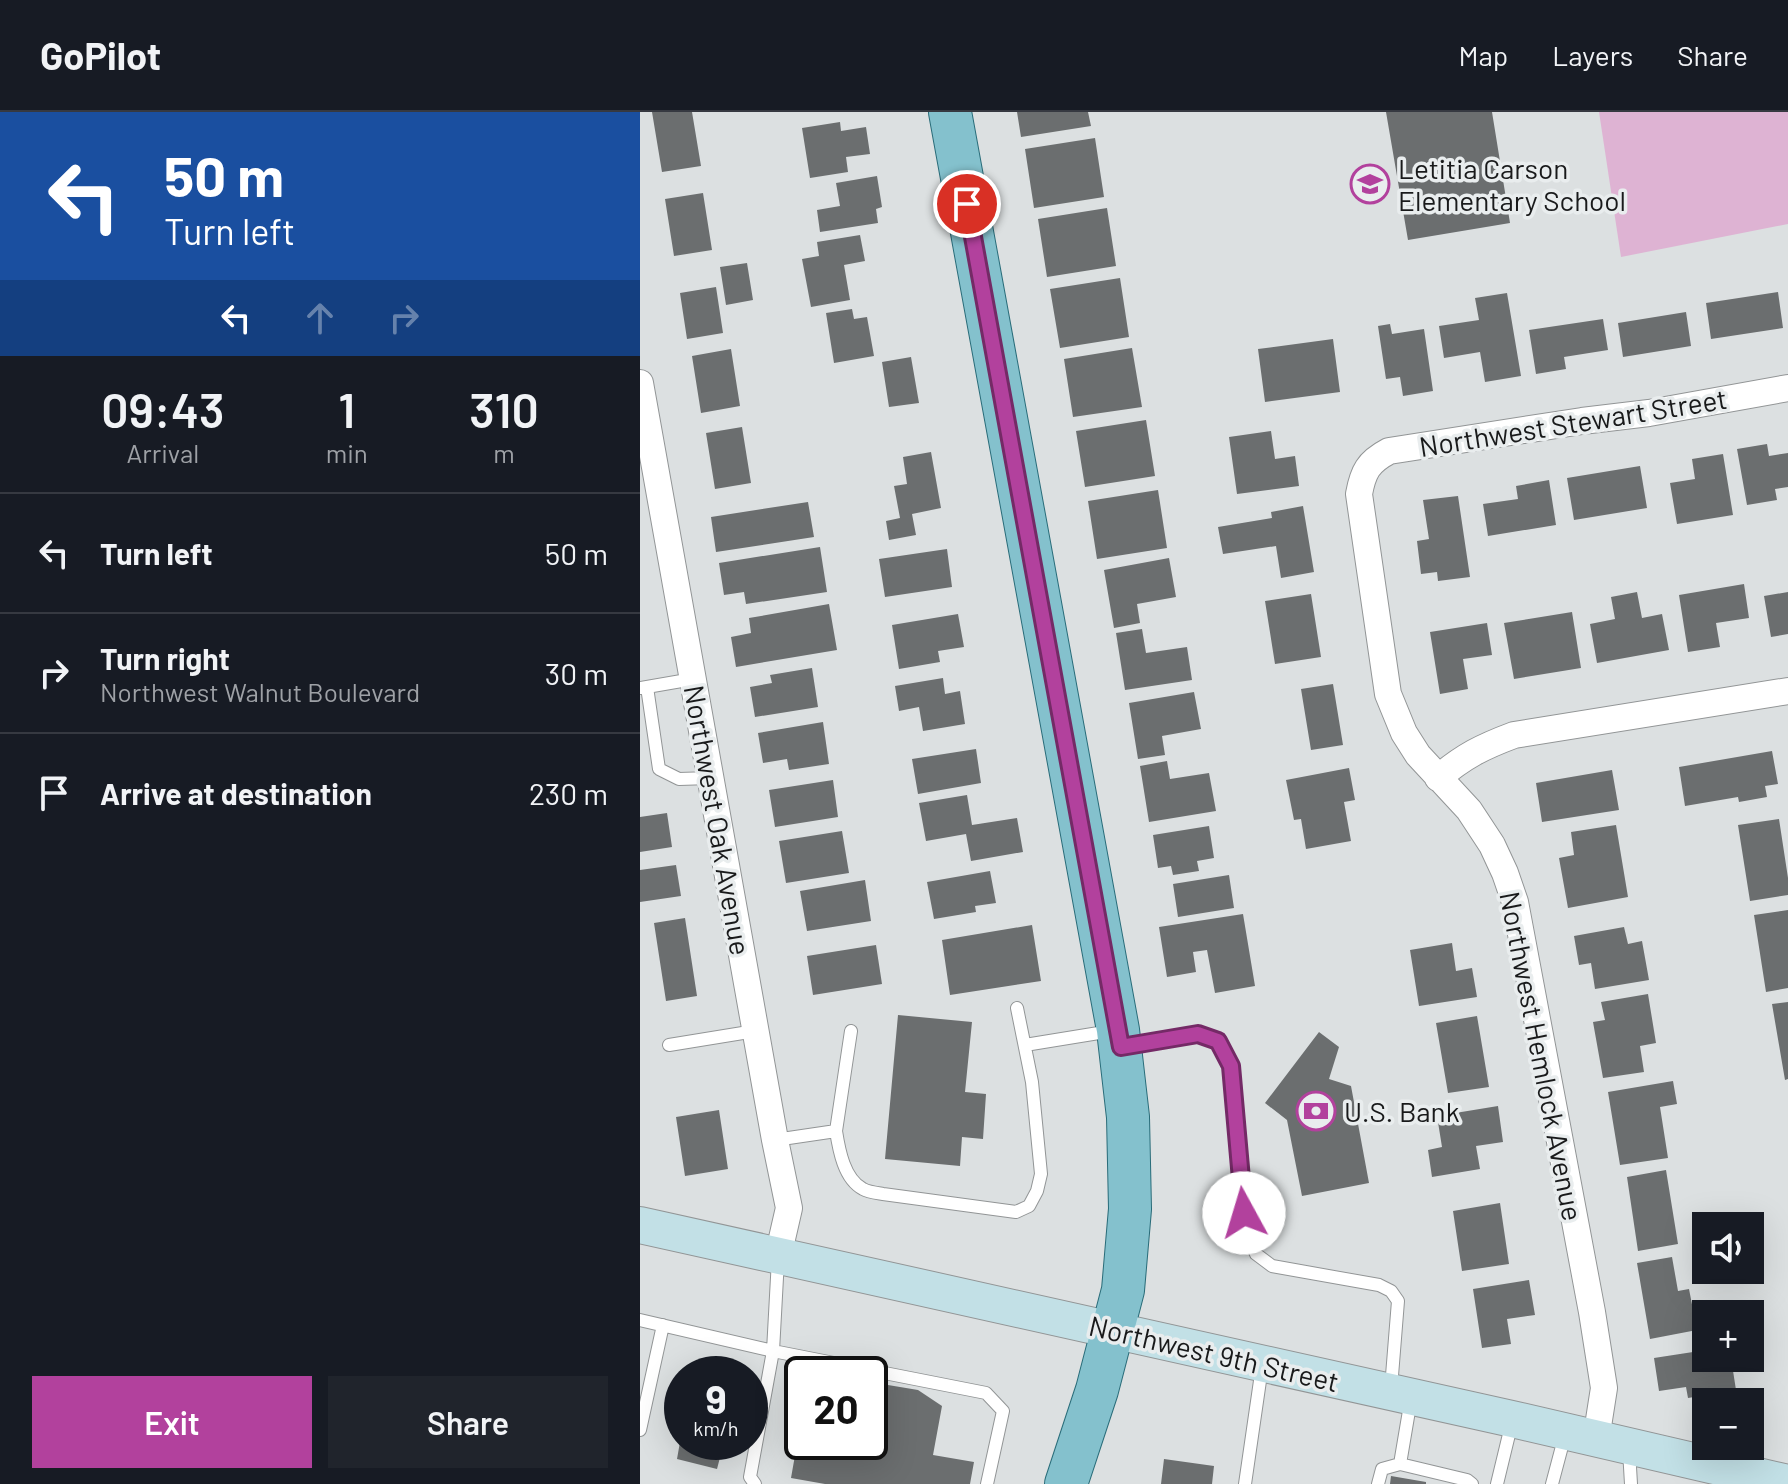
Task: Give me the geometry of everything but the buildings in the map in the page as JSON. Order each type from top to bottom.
[{"type":"main road","points":[[950,112],[1119,1038],[1128,1117],[1130,1209],[1123,1290],[1097,1390],[1066,1484]]},
{"type":"street","name":"Northwest Oak Avenue","points":[[640,383],[789,1208],[778,1256]]},
{"type":"street","name":"Northwest Stewart Street","points":[[1365,470],[1389,451],[1649,413],[1788,388]]},
{"type":"street","name":"Northwest Hemlock Avenue","points":[[1365,470],[1359,494],[1388,694],[1404,733],[1418,755],[1469,810],[1492,845],[1515,902],[1604,1388],[1597,1440]]},
{"type":"street","points":[[1438,778],[1459,760],[1480,748],[1514,735],[1788,691]]},
{"type":"street","name":"Northwest 9th Street","points":[[640,1225],[1512,1419],[1730,1477],[1788,1483]]},
{"type":"lane","points":[[693,679],[643,688],[659,769],[679,779],[711,778]]},
{"type":"lane","points":[[851,1031],[836,1131],[840,1154],[850,1175],[862,1189],[1016,1212],[1029,1206],[1041,1174],[1032,1082],[1017,1008]]},
{"type":"lane","points":[[669,1045],[755,1031]]},
{"type":"lane","points":[[1025,1045],[1198,1034],[1218,1041],[1231,1066],[1241,1193],[1247,1232],[1256,1254],[1272,1266],[1379,1285],[1391,1291],[1398,1301],[1400,1464]]},
{"type":"lane","points":[[775,1140],[836,1131]]},
{"type":"lane","points":[[752,1480],[773,1351],[778,1256]]},
{"type":"lane","points":[[640,1320],[773,1351],[986,1393],[1003,1411],[987,1484]]},
{"type":"lane","points":[[640,1430],[663,1325]]},
{"type":"lane","points":[[1245,1484],[1262,1364]]},
{"type":"lane","points":[[1497,1484],[1512,1419]]},
{"type":"lane","points":[[1552,1484],[1597,1440],[1631,1484]]},
{"type":"lane","points":[[1378,1484],[1382,1469],[1400,1464],[1468,1483]]},
{"type":"shaded area","points":[[1599,112],[1788,112],[1788,224],[1621,257]]},
{"type":"place","name":"Letitia Carson Elementary School","points":[[1370,184]]},
{"type":"place","name":"U.S. Bank","points":[[1316,1111]]},
{"type":"route","points":[[967,204],[1121,1047],[1198,1034],[1218,1041],[1231,1066],[1244,1213]]}]
